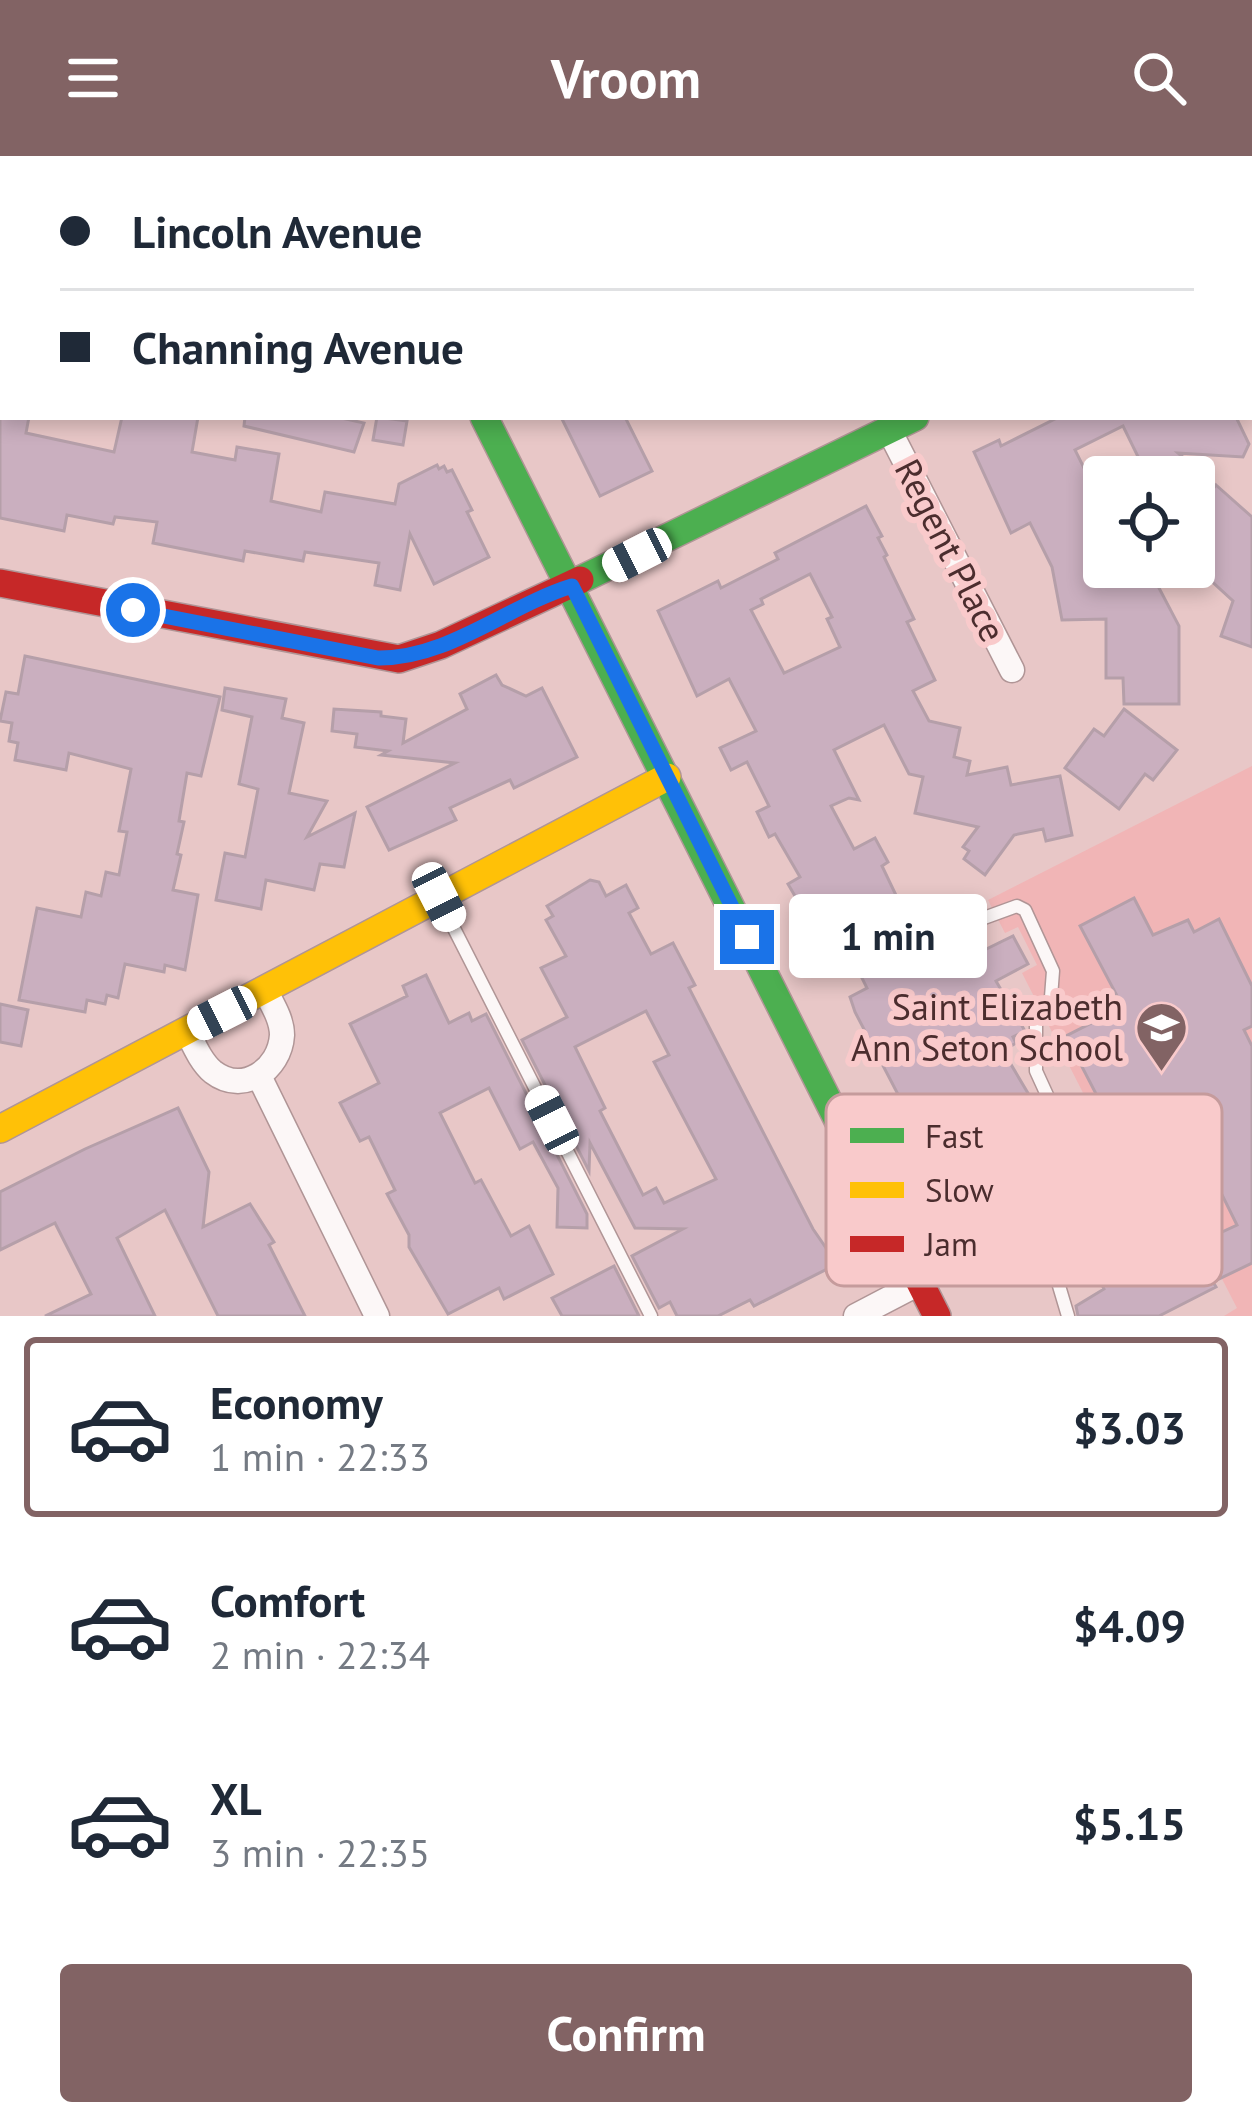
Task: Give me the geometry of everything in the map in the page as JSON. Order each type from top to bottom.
[{"type":"street","points":[[486,420],[826,1094]]},
{"type":"street","points":[[0,583],[399,659],[441,646],[572,586],[907,420]]},
{"type":"street","name":"Regent Place","points":[[907,420],[1012,670]]},
{"type":"street","points":[[0,1130],[667,777]]},
{"type":"street","points":[[187,1031],[207,1066],[219,1076],[236,1081],[259,1076],[271,1066],[282,1035],[280,1019],[265,990]]},
{"type":"street","points":[[259,1076],[377,1316]]},
{"type":"street","points":[[856,1316],[893,1286]]},
{"type":"street","points":[[922,1286],[937,1316]]},
{"type":"lane","points":[[439,897],[651,1316]]},
{"type":"lane","points":[[962,926],[1017,906],[1024,910],[1053,971],[1051,997],[1036,1024],[1036,1071],[1047,1094]]},
{"type":"lane","points":[[1059,1286],[1068,1316]]},
{"type":"shaded area","name":"Saint Elizabeth Ann Seton School","points":[[1252,766],[1252,1316],[1224,1316],[1237,1308],[1222,1279],[1222,1094],[1084,1094],[1022,973],[1037,965],[1018,927],[1005,933],[988,900]]},
{"type":"building","points":[[0,420],[28,420],[26,433],[114,452],[121,420],[197,420],[192,452],[235,460],[237,447],[279,454],[271,501],[321,512],[325,492],[395,504],[399,484],[444,466],[447,472],[452,470],[472,510],[467,512],[489,557],[434,584],[410,534],[400,590],[375,585],[379,563],[305,552],[303,561],[245,551],[243,561],[153,543],[157,522],[115,517],[113,524],[67,515],[64,531],[0,518]]},
{"type":"building","points":[[245,420],[364,423],[354,452],[244,426]]},
{"type":"building","points":[[376,420],[407,421],[403,445],[373,440]]},
{"type":"building","points":[[562,420],[626,420],[652,471],[600,496]]},
{"type":"building","points":[[1053,420],[1237,420],[1249,444],[1243,457],[1138,456],[1123,426],[1075,450],[1083,466],[1083,588],[1159,588],[1179,626],[1179,704],[1124,704],[1123,678],[1106,678],[1106,619],[1062,620],[1052,567],[1030,523],[1011,533],[974,452],[999,440],[1001,446]]},
{"type":"building","points":[[1215,486],[1252,517],[1252,647],[1221,636],[1233,601],[1215,584]]},
{"type":"building","points":[[866,506],[914,619],[907,622],[935,680],[913,691],[929,721],[960,728],[954,757],[970,761],[967,775],[1007,767],[1011,785],[1060,776],[1072,835],[1046,841],[1043,829],[1014,835],[985,875],[964,859],[969,851],[963,847],[978,827],[915,813],[923,777],[909,774],[884,725],[834,750],[859,800],[849,798],[831,806],[854,849],[875,838],[888,862],[882,866],[926,958],[960,941],[968,958],[1013,936],[1028,964],[996,981],[1025,1031],[1013,1037],[1016,1043],[1003,1051],[1028,1094],[898,1094],[855,1012],[850,997],[867,988],[843,940],[836,931],[820,939],[788,884],[800,877],[775,834],[769,837],[757,812],[769,806],[747,762],[731,770],[720,748],[756,731],[729,679],[697,696],[658,611],[718,581],[721,588],[778,559],[775,553]],"holes":[[[810,574],[832,617],[827,619],[840,647],[784,673],[751,610],[763,604],[761,599]]]},
{"type":"building","points":[[25,656],[220,697],[201,776],[187,773],[179,821],[184,822],[173,890],[198,895],[185,970],[165,965],[164,972],[125,964],[118,998],[107,995],[105,1004],[87,1000],[85,1012],[19,1000],[37,908],[81,917],[86,892],[101,896],[106,872],[119,875],[127,832],[119,831],[131,769],[69,753],[66,770],[15,760],[18,743],[9,741],[12,723],[0,721],[6,692],[18,694]]},
{"type":"building","points":[[496,675],[502,685],[526,696],[542,688],[577,757],[514,788],[510,780],[450,808],[456,820],[389,850],[367,807],[455,763],[381,755],[388,751],[355,747],[357,734],[332,731],[334,709],[406,719],[403,743],[467,709],[460,694]]},
{"type":"building","points":[[225,688],[286,699],[282,718],[304,723],[289,793],[327,801],[307,837],[355,813],[344,867],[320,864],[314,890],[266,880],[261,909],[216,900],[225,853],[245,857],[258,789],[239,784],[252,717],[222,710]]},
{"type":"building","points":[[1124,709],[1177,750],[1153,780],[1145,774],[1119,809],[1065,768],[1094,729],[1104,736]]},
{"type":"building","points":[[590,880],[599,882],[606,896],[626,885],[638,908],[629,913],[651,954],[673,943],[695,985],[689,988],[826,1248],[826,1270],[754,1306],[750,1300],[718,1316],[677,1316],[670,1302],[659,1308],[632,1256],[683,1229],[635,1228],[590,1143],[589,1171],[522,1040],[567,1017],[541,968],[566,956],[546,920],[553,916],[547,906]],"holes":[[[646,1011],[669,1055],[654,1062],[716,1179],[664,1203],[656,1188],[643,1195],[600,1111],[605,1108],[575,1047]]]},
{"type":"building","points":[[1134,898],[1153,935],[1188,920],[1194,932],[1219,919],[1252,986],[1252,1026],[1244,1030],[1252,1046],[1252,1263],[1222,1278],[1222,1232],[1237,1225],[1222,1195],[1222,1094],[1096,1094],[1066,1036],[1123,1007],[1080,926]]},
{"type":"building","points":[[426,975],[449,1023],[469,1013],[472,1021],[486,1014],[587,1214],[587,1228],[557,1227],[558,1188],[533,1142],[520,1149],[489,1088],[440,1113],[475,1183],[481,1180],[511,1236],[529,1226],[553,1274],[504,1299],[499,1288],[448,1314],[409,1247],[409,1235],[387,1194],[395,1190],[369,1137],[360,1141],[340,1103],[379,1083],[350,1024],[407,996],[403,986]]},
{"type":"building","points":[[0,1004],[28,1010],[21,1046],[0,1042]]},
{"type":"building","points":[[178,1108],[209,1172],[203,1227],[250,1204],[274,1242],[269,1245],[305,1316],[218,1316],[165,1210],[117,1238],[155,1316],[45,1316],[91,1294],[55,1223],[0,1250],[0,1192]]},
{"type":"building","points":[[614,1266],[639,1316],[562,1316],[552,1298]]},
{"type":"building","points":[[1216,1287],[1159,1316],[1078,1316],[1076,1306],[1104,1289]]},
{"type":"traffic: fast","points":[[486,420],[826,1097]]},
{"type":"traffic: fast","points":[[580,580],[909,420]]},
{"type":"traffic: slow","points":[[0,1129],[667,777]]},
{"type":"traffic: jam","points":[[0,583],[399,659],[441,645],[580,580]]},
{"type":"traffic: jam","points":[[922,1286],[937,1316]]},
{"type":"place","name":"Saint Elizabeth Ann Seton School","points":[[1162,1073]]},
{"type":"route","points":[[133,610],[399,659],[441,646],[572,586],[747,937]]}]
